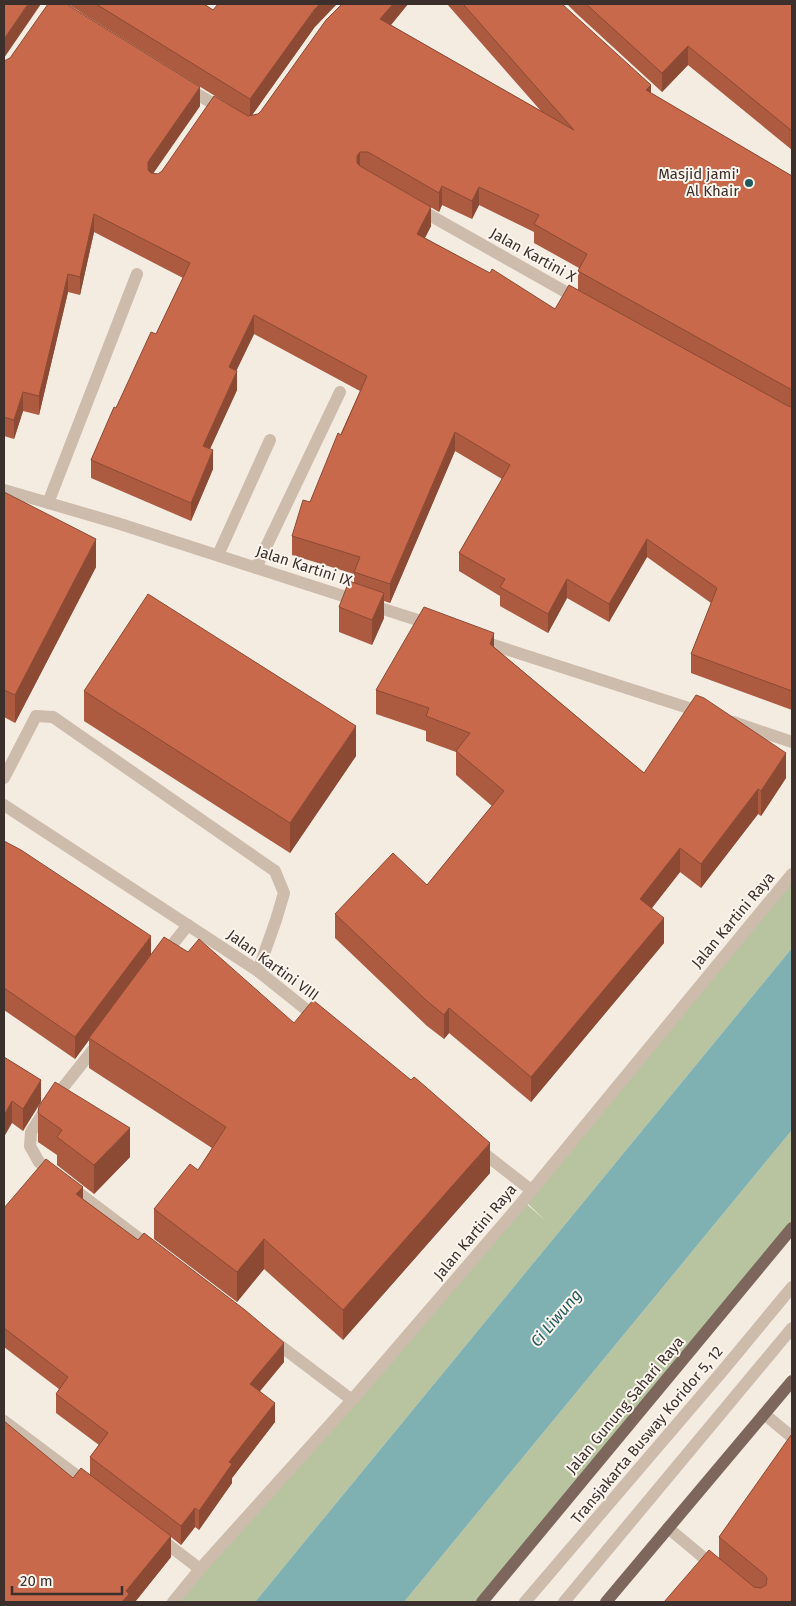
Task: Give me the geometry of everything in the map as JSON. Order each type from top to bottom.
[{"type":"main road","name":"Jalan Gunung Sahari Raya","points":[[482,1602],[792,1228]]},
{"type":"main road","points":[[606,1602],[792,1381]]},
{"type":"street","points":[[171,78],[209,107],[234,118]]},
{"type":"street","name":"Jalan Kartini X","points":[[406,202],[590,306]]},
{"type":"street","points":[[48,503],[137,274]]},
{"type":"street","points":[[256,568],[340,392]]},
{"type":"street","points":[[218,556],[270,440]]},
{"type":"street","name":"Jalan Kartini IX","points":[[4,490],[256,568],[444,629]]},
{"type":"street","points":[[463,635],[792,742]]},
{"type":"street","points":[[4,778],[36,716],[53,717],[275,871],[284,892],[258,970]]},
{"type":"street","name":"Jalan Kartini VIII","points":[[4,805],[258,970],[326,1026]]},
{"type":"street","name":"Jalan Kartini Raya","points":[[173,1602],[200,1569],[352,1400],[531,1190],[792,874]]},
{"type":"street","points":[[158,962],[188,925]]},
{"type":"street","points":[[108,1030],[46,1109],[31,1132],[30,1146],[39,1162],[164,1258]]},
{"type":"street","points":[[470,1142],[531,1190]]},
{"type":"street","name":"Transjakarta Busway Koridor 5, 12","points":[[526,1602],[792,1287]]},
{"type":"street","points":[[564,1602],[792,1328]]},
{"type":"street","points":[[258,1329],[352,1400]]},
{"type":"street","points":[[764,1414],[792,1437]]},
{"type":"street","points":[[4,1421],[98,1492]]},
{"type":"street","points":[[145,1527],[200,1569]]},
{"type":"street","points":[[668,1528],[729,1578]]},
{"type":"green space","points":[[792,872],[792,948],[255,1602],[173,1602],[523,1201],[546,1221],[524,1200]]},
{"type":"green space","points":[[792,1130],[792,1229],[482,1602],[404,1602]]},
{"type":"water","name":"Ci Liwung","points":[[792,948],[792,1130],[404,1602],[255,1602]]},
{"type":"building","points":[[4,4],[28,4],[4,39]]},
{"type":"building","points":[[48,4],[67,4],[200,87],[148,162],[148,170],[151,173],[158,174],[162,171],[214,96],[248,116],[258,114],[326,20],[342,4],[393,4],[380,19],[574,130],[463,4],[562,4],[651,85],[646,90],[792,176],[792,390],[578,271],[587,254],[534,224],[539,215],[479,187],[472,201],[442,186],[439,193],[368,152],[360,152],[357,156],[357,163],[360,166],[431,207],[417,234],[490,273],[492,269],[555,309],[569,285],[792,407],[792,691],[691,654],[717,588],[647,539],[609,604],[567,579],[548,614],[500,587],[505,579],[459,553],[510,465],[455,432],[390,584],[354,572],[360,557],[292,536],[303,500],[310,502],[338,433],[341,435],[367,376],[254,315],[229,367],[237,371],[203,446],[213,450],[191,503],[91,460],[114,407],[116,408],[151,332],[156,334],[190,263],[94,214],[80,277],[68,274],[39,396],[23,392],[14,420],[4,417],[4,61],[10,58]]},
{"type":"building","points":[[96,4],[204,4],[213,10],[218,4],[320,4],[250,99]]},
{"type":"building","points":[[586,4],[792,4],[792,131],[688,46],[662,73]]},
{"type":"building","points":[[4,492],[96,539],[15,695],[4,690]]},
{"type":"building","points":[[349,581],[384,593],[372,620],[339,607]]},
{"type":"building","points":[[148,594],[356,726],[290,823],[84,691]]},
{"type":"building","points":[[424,607],[494,633],[490,644],[644,773],[696,695],[704,698],[786,753],[761,791],[758,789],[701,864],[680,848],[640,899],[664,918],[531,1077],[449,1008],[444,1015],[427,1001],[335,914],[393,853],[427,885],[504,791],[456,751],[470,733],[426,716],[429,708],[376,690]]},
{"type":"building","points":[[4,841],[21,850],[151,936],[75,1037],[4,988]]},
{"type":"building","points":[[164,937],[188,952],[199,939],[294,1023],[313,1000],[411,1080],[414,1077],[419,1081],[490,1143],[343,1310],[264,1239],[237,1272],[154,1209],[190,1164],[198,1170],[226,1127],[89,1038]]},
{"type":"building","points":[[4,1057],[41,1080],[23,1109],[12,1101],[4,1115]]},
{"type":"building","points":[[55,1082],[130,1128],[94,1165],[57,1137],[62,1130],[38,1113],[39,1106]]},
{"type":"building","points":[[46,1159],[83,1187],[76,1194],[138,1240],[144,1233],[245,1310],[284,1343],[250,1384],[275,1403],[229,1462],[232,1464],[199,1511],[195,1508],[181,1526],[90,1457],[108,1433],[56,1394],[68,1377],[4,1328],[4,1208]]},
{"type":"building","points":[[4,1421],[73,1478],[81,1468],[171,1536],[126,1591],[129,1594],[122,1602],[4,1602]]},
{"type":"building","points":[[791,1435],[792,1602],[664,1602],[709,1550],[754,1587],[761,1588],[766,1585],[767,1578],[764,1574],[719,1537]]},
{"type":"place","name":"Masjid jami' Al Khair","points":[[749,183]]}]
